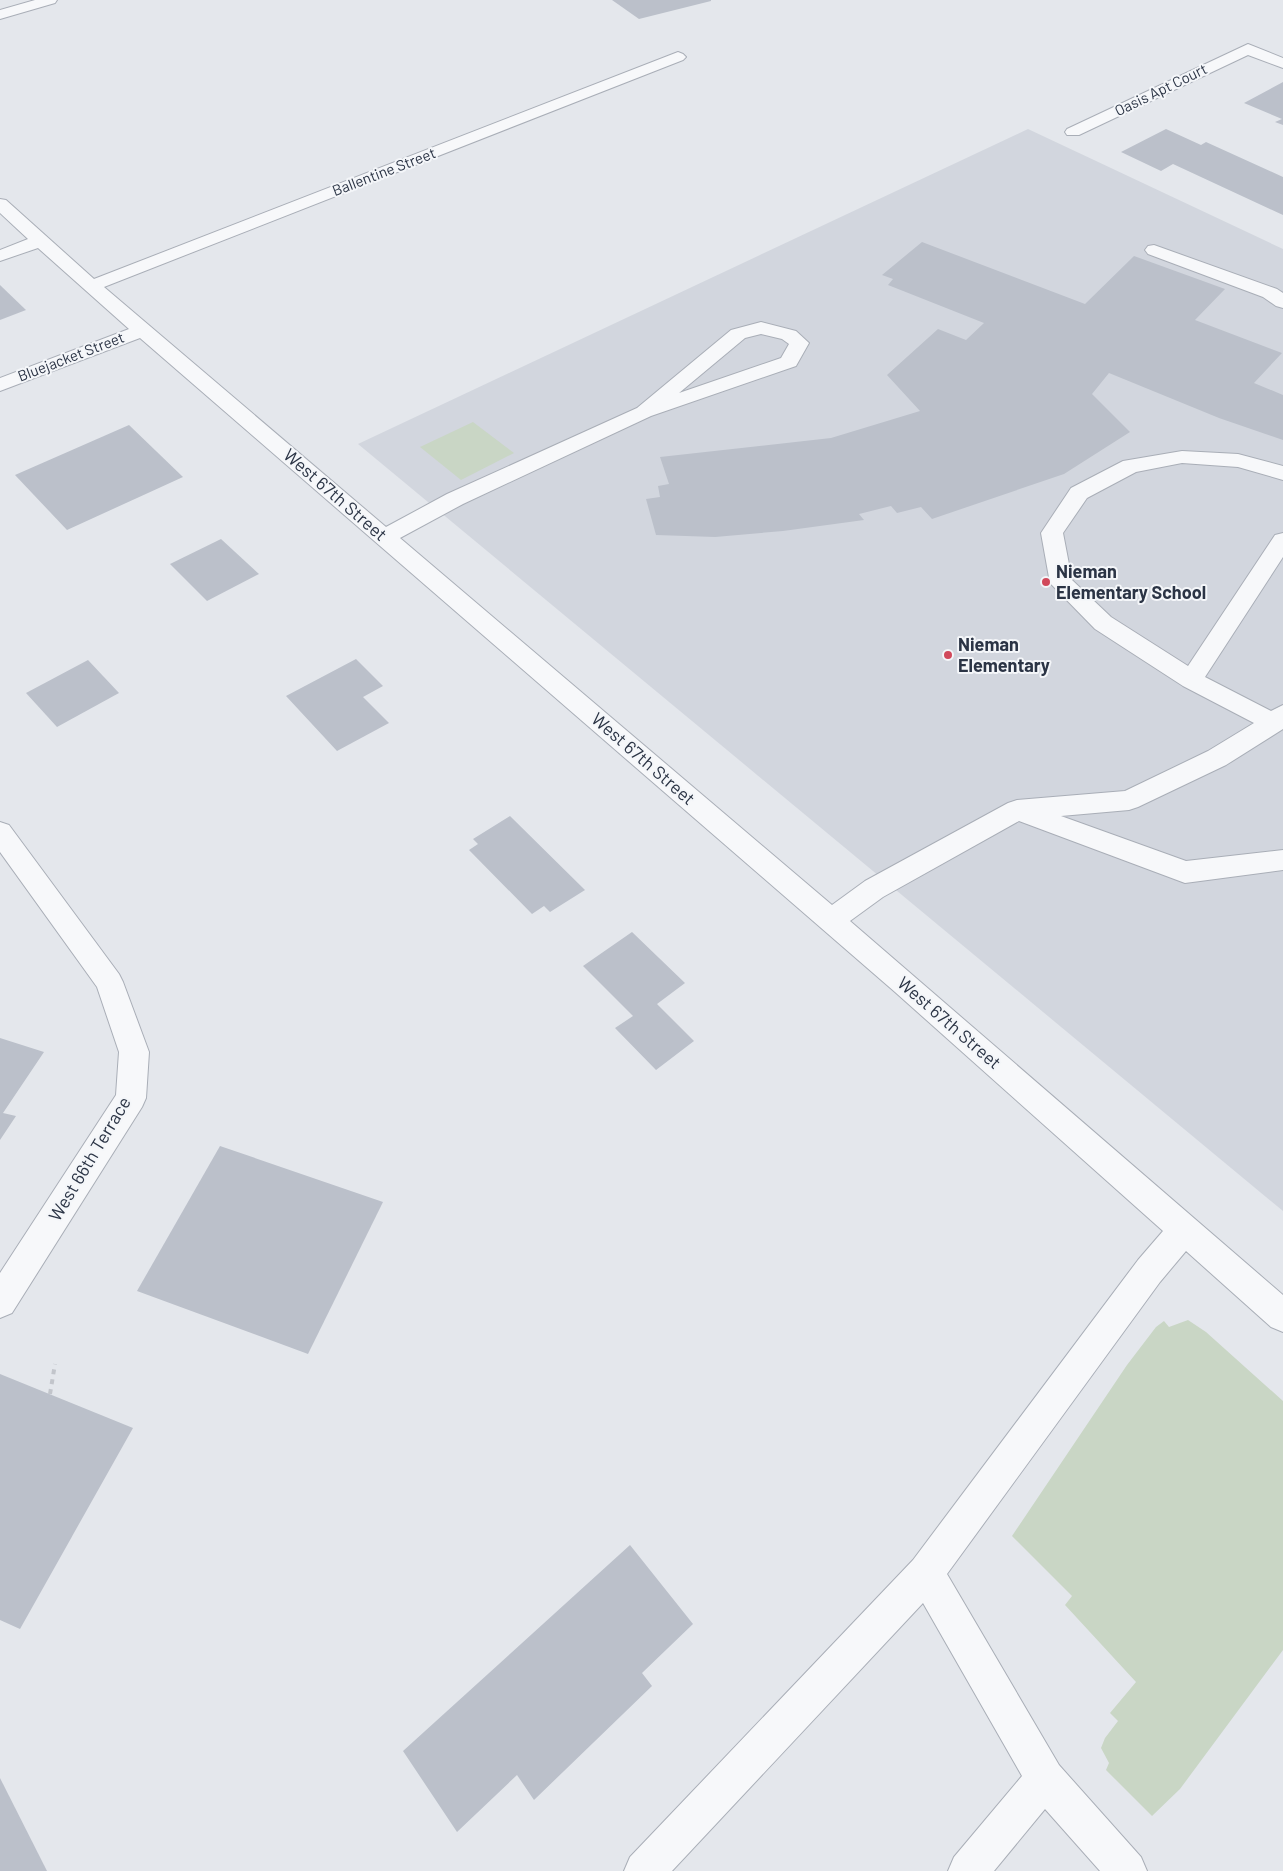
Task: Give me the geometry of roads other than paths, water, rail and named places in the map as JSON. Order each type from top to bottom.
[{"type":"street","points":[[0,15],[50,0]]},
{"type":"street","name":"Oasis Apt Court","points":[[1074,132],[1248,49],[1283,63]]},
{"type":"street","name":"Ballentine Street","points":[[91,286],[678,57]]},
{"type":"street","name":"West 67th Street","points":[[0,204],[91,286],[831,920],[1283,1316]]},
{"type":"street","points":[[0,256],[41,240]]},
{"type":"street","points":[[1154,250],[1270,293],[1283,302]]},
{"type":"street","points":[[384,537],[455,499],[644,412],[789,362],[799,344],[789,335],[761,328],[738,334],[644,412]]},
{"type":"street","name":"Bluejacket Street","points":[[0,385],[143,330]]},
{"type":"street","points":[[1278,718],[1191,680],[1103,623],[1061,583],[1052,533],[1079,492],[1130,466],[1182,457],[1238,461],[1283,473]]},
{"type":"street","points":[[1191,680],[1283,540]]},
{"type":"street","points":[[831,920],[874,888],[1017,810],[1130,800],[1218,758],[1278,718]]},
{"type":"street","points":[[1017,810],[1185,872],[1283,860]]},
{"type":"street","name":"West 66th Terrace","points":[[0,832],[109,982],[134,1052],[131,1098],[0,1302]]},
{"type":"street","points":[[644,1871],[926,1573],[1149,1271],[1184,1229]]},
{"type":"street","points":[[926,1573],[1045,1779],[1127,1871]]},
{"type":"street","points":[[968,1871],[1045,1779]]},
{"type":"place","name":"Nieman Elementary School","points":[[1046,582]]},
{"type":"place","name":"Nieman Elementary","points":[[948,655]]}]
